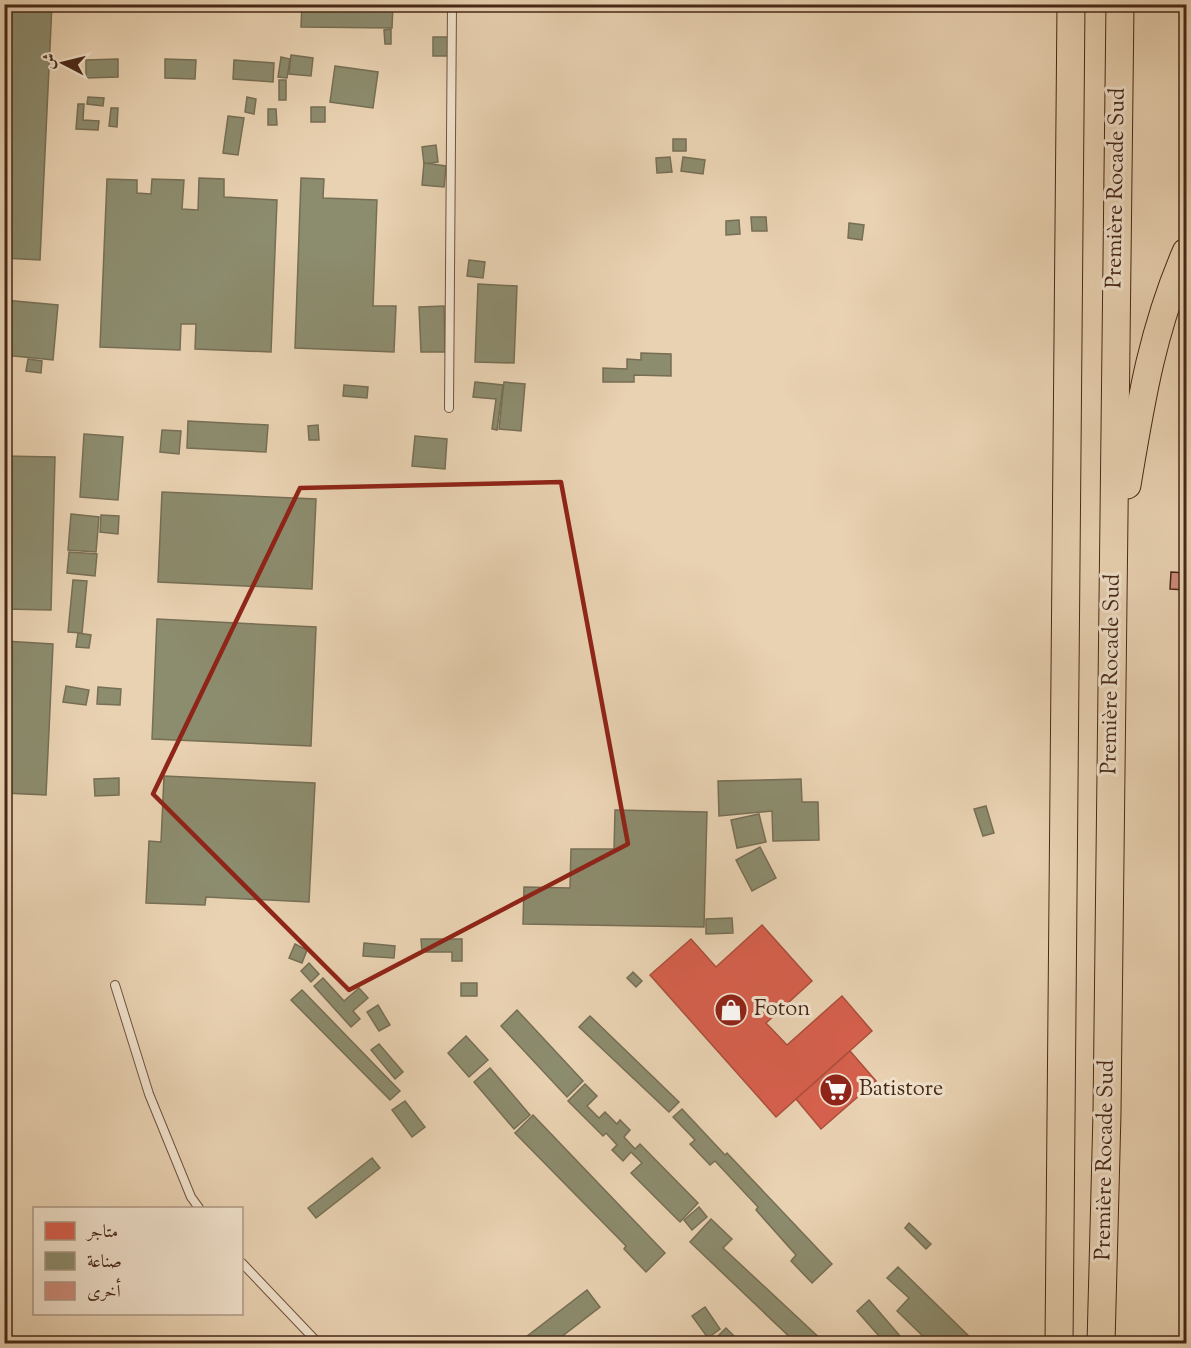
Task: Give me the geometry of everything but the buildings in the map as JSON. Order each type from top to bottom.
[{"type":"highway","points":[[1055,4],[1069,71]]},
{"type":"highway","name":"Première Rocade Sud","points":[[1059,1344],[1071,4]]},
{"type":"highway","name":"Première Rocade Sud","points":[[1101,1344],[1107,1113],[1120,4]]},
{"type":"highway","points":[[1113,575],[1144,383],[1158,327],[1186,252]]},
{"type":"lane","points":[[449,408],[452,4]]},
{"type":"lane","points":[[115,985],[149,1094],[191,1197],[198,1207]]},
{"type":"lane","points":[[243,1264],[320,1344]]},
{"type":"highlighted area","points":[[561,482],[628,844],[349,990],[153,794],[300,488]]},
{"type":"place","name":"Foton","points":[[731,1010]]},
{"type":"place","name":"Batistore","points":[[836,1090]]}]
